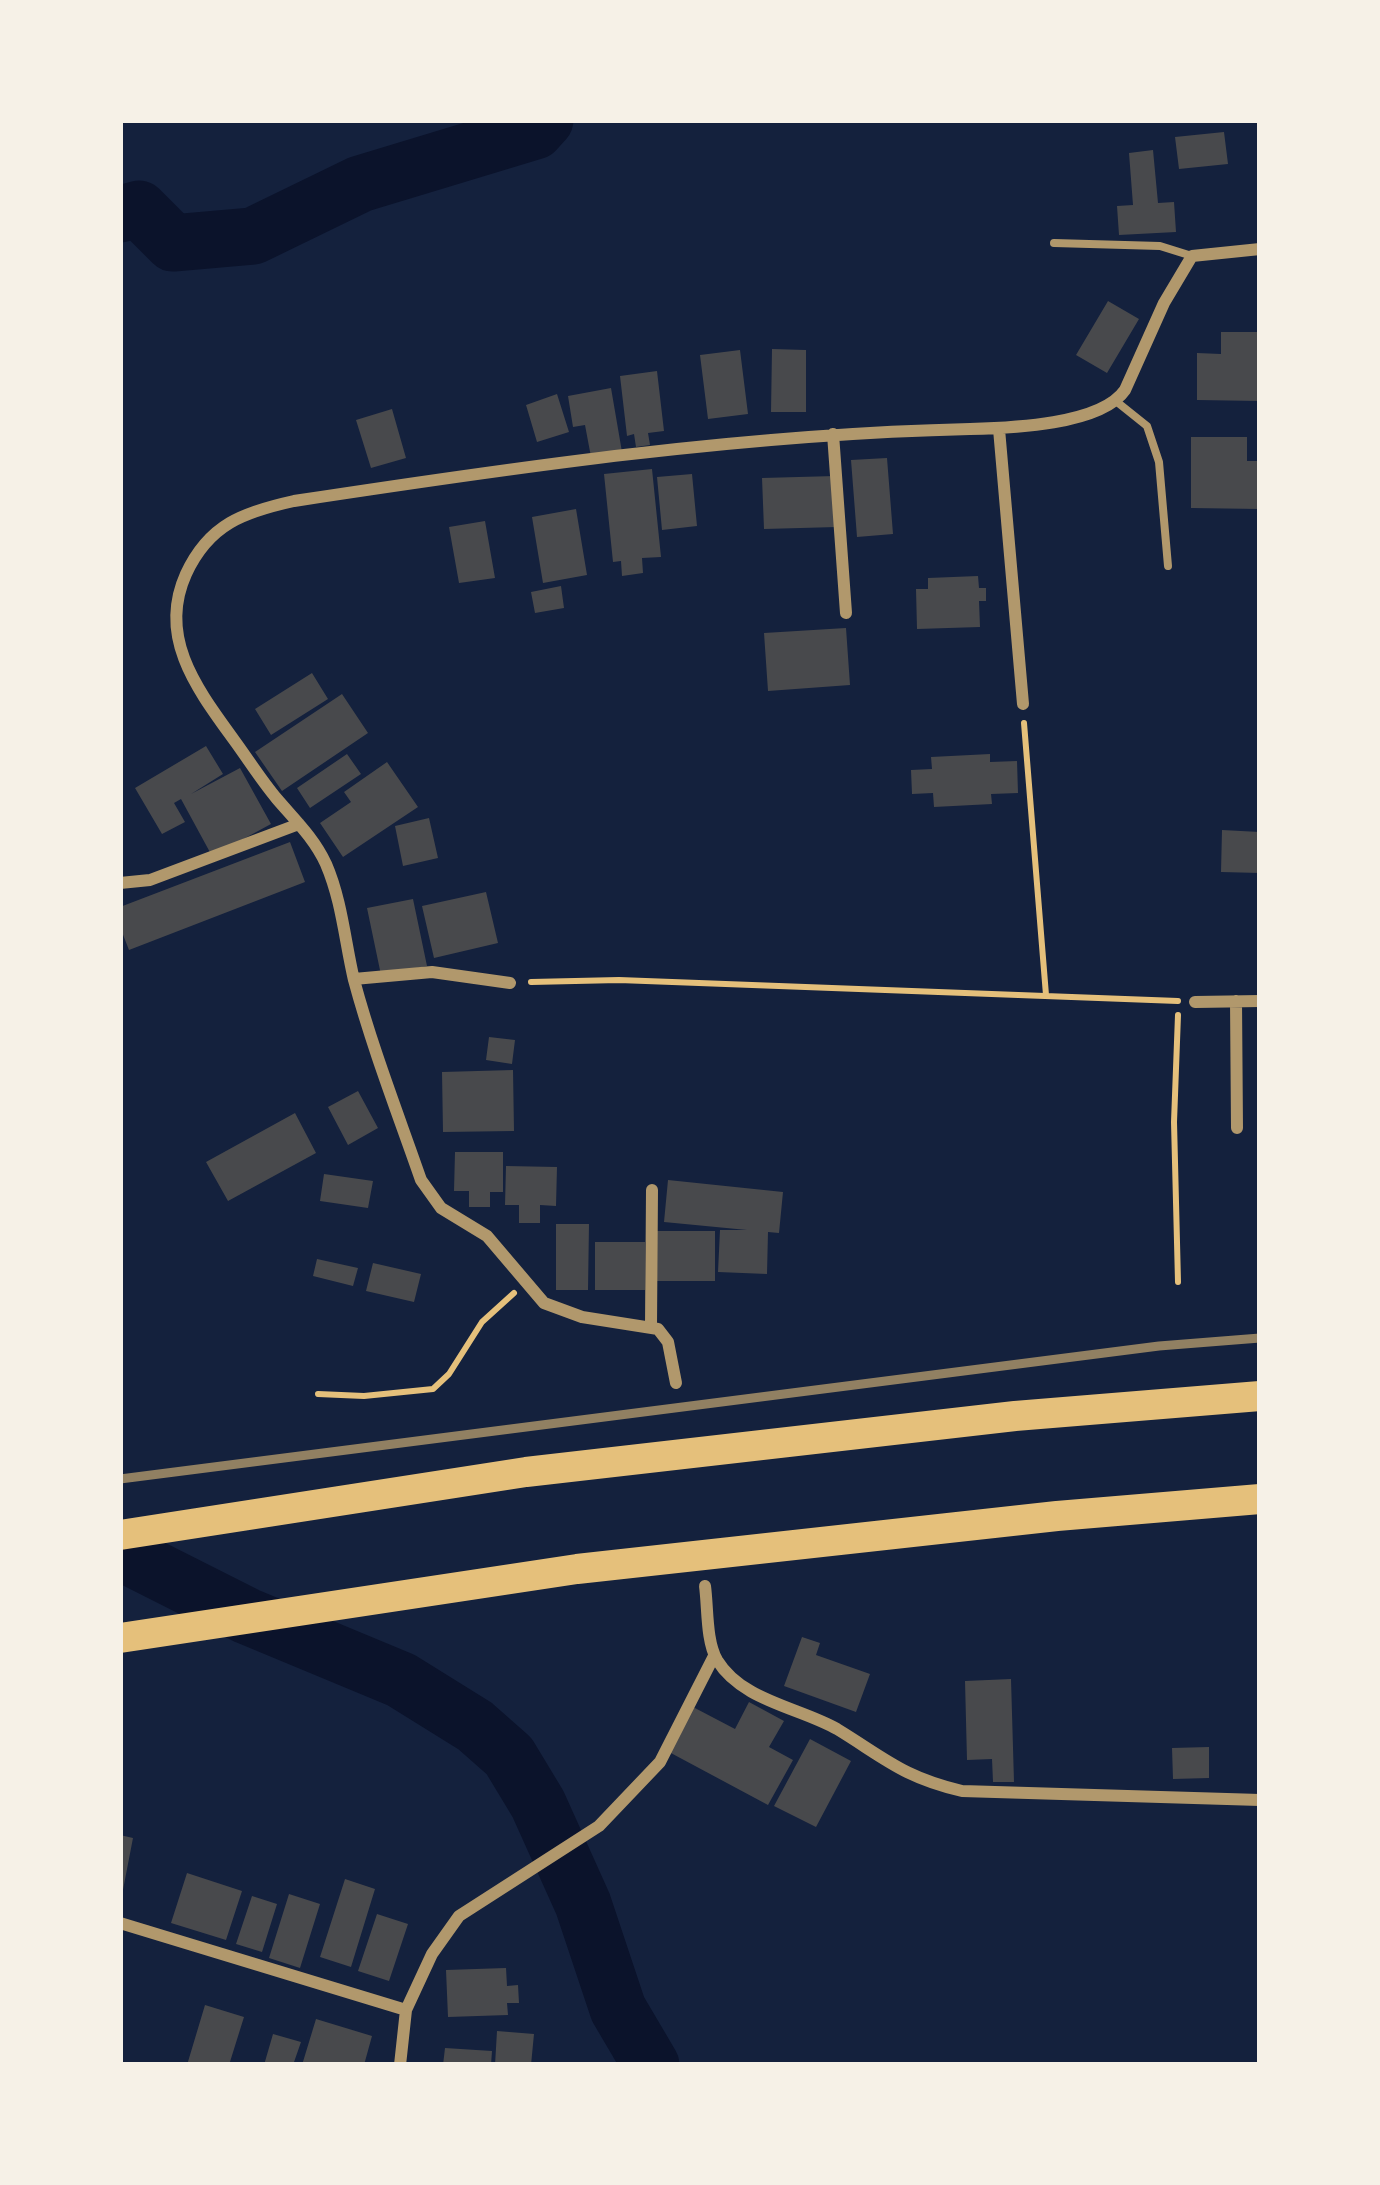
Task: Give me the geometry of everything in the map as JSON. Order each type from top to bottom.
[{"type":"highway","points":[[120,1535],[526,1472],[1015,1416],[1260,1396]]},
{"type":"highway","points":[[120,1639],[577,1569],[1057,1516],[1260,1499]]},
{"type":"street","points":[[676,1383],[668,1342],[651,1326],[582,1317],[544,1303],[487,1236],[441,1208],[421,1180],[354,980],[328,870],[315,841],[273,794],[205,699],[182,658],[176,619],[181,585],[194,558],[210,537],[246,512],[294,501],[833,434],[999,429],[1053,422],[1117,402],[1192,256],[1260,249]]},
{"type":"street","points":[[999,429],[1023,704]]},
{"type":"street","points":[[833,434],[846,613]]},
{"type":"street","points":[[120,883],[150,880],[299,824]]},
{"type":"street","points":[[354,980],[432,971],[510,983]]},
{"type":"street","points":[[1236,1001],[1237,1128]]},
{"type":"street","points":[[1195,1002],[1260,1001]]},
{"type":"street","points":[[651,1326],[652,1190]]},
{"type":"street","points":[[400,2065],[406,2010],[432,1954],[459,1916],[598,1826],[660,1762],[714,1656],[705,1586]]},
{"type":"street","points":[[714,1656],[744,1688],[834,1728],[925,1783],[962,1791],[1260,1800]]},
{"type":"street","points":[[120,1923],[406,2010]]},
{"type":"lane","points":[[1054,243],[1160,246],[1192,256]]},
{"type":"lane","points":[[1117,402],[1148,426],[1159,461],[1168,566]]},
{"type":"path","points":[[1023,704],[1046,995]]},
{"type":"path","points":[[510,983],[619,980],[1195,1002]]},
{"type":"path","points":[[1178,1282],[1176,1037],[1178,1016],[1195,1002]]},
{"type":"path","points":[[318,1394],[364,1396],[433,1389],[449,1374],[482,1322],[526,1284]]},
{"type":"building","points":[[1224,132],[1228,164],[1179,169],[1175,137]]},
{"type":"building","points":[[1153,150],[1158,203],[1174,202],[1176,232],[1119,235],[1117,206],[1133,205],[1129,153]]},
{"type":"building","points":[[1108,301],[1139,319],[1107,373],[1076,355]]},
{"type":"building","points":[[1221,332],[1260,332],[1260,401],[1197,400],[1197,353],[1221,354]]},
{"type":"building","points":[[772,349],[806,350],[806,412],[771,412]]},
{"type":"building","points":[[740,350],[748,414],[708,419],[700,355]]},
{"type":"building","points":[[657,371],[664,431],[648,433],[650,445],[636,447],[634,434],[627,436],[620,376]]},
{"type":"building","points":[[611,388],[622,452],[591,457],[585,425],[573,427],[568,396]]},
{"type":"building","points":[[557,394],[569,432],[537,442],[526,405]]},
{"type":"building","points":[[392,409],[406,458],[371,468],[356,420]]},
{"type":"building","points":[[1191,437],[1247,437],[1247,461],[1260,461],[1260,509],[1191,508]]},
{"type":"building","points":[[887,458],[893,534],[857,537],[851,460]]},
{"type":"building","points":[[652,469],[661,557],[642,558],[643,573],[622,576],[621,561],[613,562],[604,474]]},
{"type":"building","points":[[692,474],[697,526],[662,530],[657,477]]},
{"type":"building","points":[[835,476],[837,527],[764,529],[762,478]]},
{"type":"building","points":[[576,509],[587,575],[543,583],[532,517]]},
{"type":"building","points":[[485,521],[495,578],[459,583],[449,527]]},
{"type":"building","points":[[978,576],[979,588],[986,588],[986,601],[979,601],[980,627],[917,629],[916,589],[928,589],[928,578]]},
{"type":"building","points":[[561,586],[564,608],[535,613],[531,592]]},
{"type":"building","points":[[846,628],[850,685],[768,691],[764,633]]},
{"type":"building","points":[[312,673],[328,699],[271,735],[255,709]]},
{"type":"building","points":[[342,694],[368,733],[282,791],[255,752]]},
{"type":"building","points":[[206,746],[223,774],[191,794],[240,768],[271,824],[212,856],[181,799],[174,803],[185,822],[162,834],[135,788]]},
{"type":"building","points":[[347,754],[361,774],[310,808],[297,788]]},
{"type":"building","points":[[990,754],[990,762],[1017,761],[1018,793],[991,794],[992,804],[934,807],[933,793],[912,794],[911,770],[932,769],[931,757]]},
{"type":"building","points":[[387,762],[418,807],[343,857],[320,823],[351,802],[344,792]]},
{"type":"building","points":[[429,818],[438,858],[403,866],[395,826]]},
{"type":"building","points":[[1222,830],[1260,832],[1260,873],[1221,872]]},
{"type":"building","points":[[290,842],[305,882],[129,950],[120,927],[120,907]]},
{"type":"building","points":[[486,892],[498,943],[434,958],[422,906]]},
{"type":"building","points":[[413,899],[427,966],[381,975],[367,908]]},
{"type":"building","points":[[489,1037],[515,1040],[512,1064],[486,1060]]},
{"type":"building","points":[[513,1070],[514,1131],[443,1132],[442,1072]]},
{"type":"building","points":[[358,1091],[378,1128],[348,1145],[328,1107]]},
{"type":"building","points":[[295,1113],[316,1153],[228,1201],[206,1162]]},
{"type":"building","points":[[455,1152],[503,1152],[503,1192],[490,1192],[490,1207],[469,1207],[469,1191],[454,1191]]},
{"type":"building","points":[[506,1166],[557,1167],[556,1206],[540,1205],[540,1223],[519,1223],[519,1205],[505,1205]]},
{"type":"building","points":[[324,1174],[373,1181],[368,1208],[320,1201]]},
{"type":"building","points":[[668,1180],[783,1192],[779,1233],[768,1232],[767,1274],[718,1272],[720,1230],[747,1230],[664,1222]]},
{"type":"building","points":[[556,1224],[589,1224],[588,1290],[556,1290]]},
{"type":"building","points":[[654,1231],[715,1231],[715,1281],[653,1281]]},
{"type":"building","points":[[595,1242],[645,1242],[645,1290],[595,1290]]},
{"type":"building","points":[[317,1259],[358,1268],[353,1286],[313,1276]]},
{"type":"building","points":[[373,1263],[421,1274],[414,1302],[366,1291]]},
{"type":"building","points":[[802,1637],[820,1643],[816,1655],[870,1674],[856,1712],[784,1686]]},
{"type":"building","points":[[1011,1679],[1014,1782],[993,1782],[992,1759],[967,1760],[965,1681]]},
{"type":"building","points":[[749,1702],[784,1721],[769,1747],[793,1760],[768,1805],[669,1752],[693,1707],[735,1729]]},
{"type":"building","points":[[810,1739],[851,1761],[816,1827],[774,1806]]},
{"type":"building","points":[[1209,1747],[1209,1778],[1173,1779],[1172,1748]]},
{"type":"building","points":[[120,1835],[133,1838],[122,1895],[120,1895]]},
{"type":"building","points":[[187,1873],[242,1891],[226,1940],[171,1923]]},
{"type":"building","points":[[345,1879],[375,1889],[351,1967],[320,1957]]},
{"type":"building","points":[[289,1894],[320,1904],[300,1968],[269,1958]]},
{"type":"building","points":[[252,1896],[277,1904],[262,1952],[236,1944]]},
{"type":"building","points":[[377,1914],[408,1924],[389,1981],[358,1971]]},
{"type":"building","points":[[506,1968],[507,1986],[518,1985],[519,2003],[507,2003],[508,2015],[448,2017],[446,1970]]},
{"type":"building","points":[[205,2005],[244,2017],[229,2065],[187,2065]]},
{"type":"building","points":[[316,2019],[372,2036],[364,2065],[302,2065]]},
{"type":"building","points":[[497,2031],[534,2034],[531,2065],[495,2065]]},
{"type":"building","points":[[273,2034],[301,2042],[293,2065],[264,2065]]},
{"type":"building","points":[[445,2048],[492,2051],[491,2065],[443,2065]]},
{"type":"waterway","points":[[120,214],[139,209],[173,243],[253,236],[360,184],[535,131],[545,120]]},
{"type":"waterway","points":[[120,1552],[247,1616],[401,1680],[475,1726],[509,1756],[538,1804],[583,1904],[618,2009],[651,2065]]},
{"type":"railway","points":[[120,1479],[1159,1346],[1260,1338]]}]
